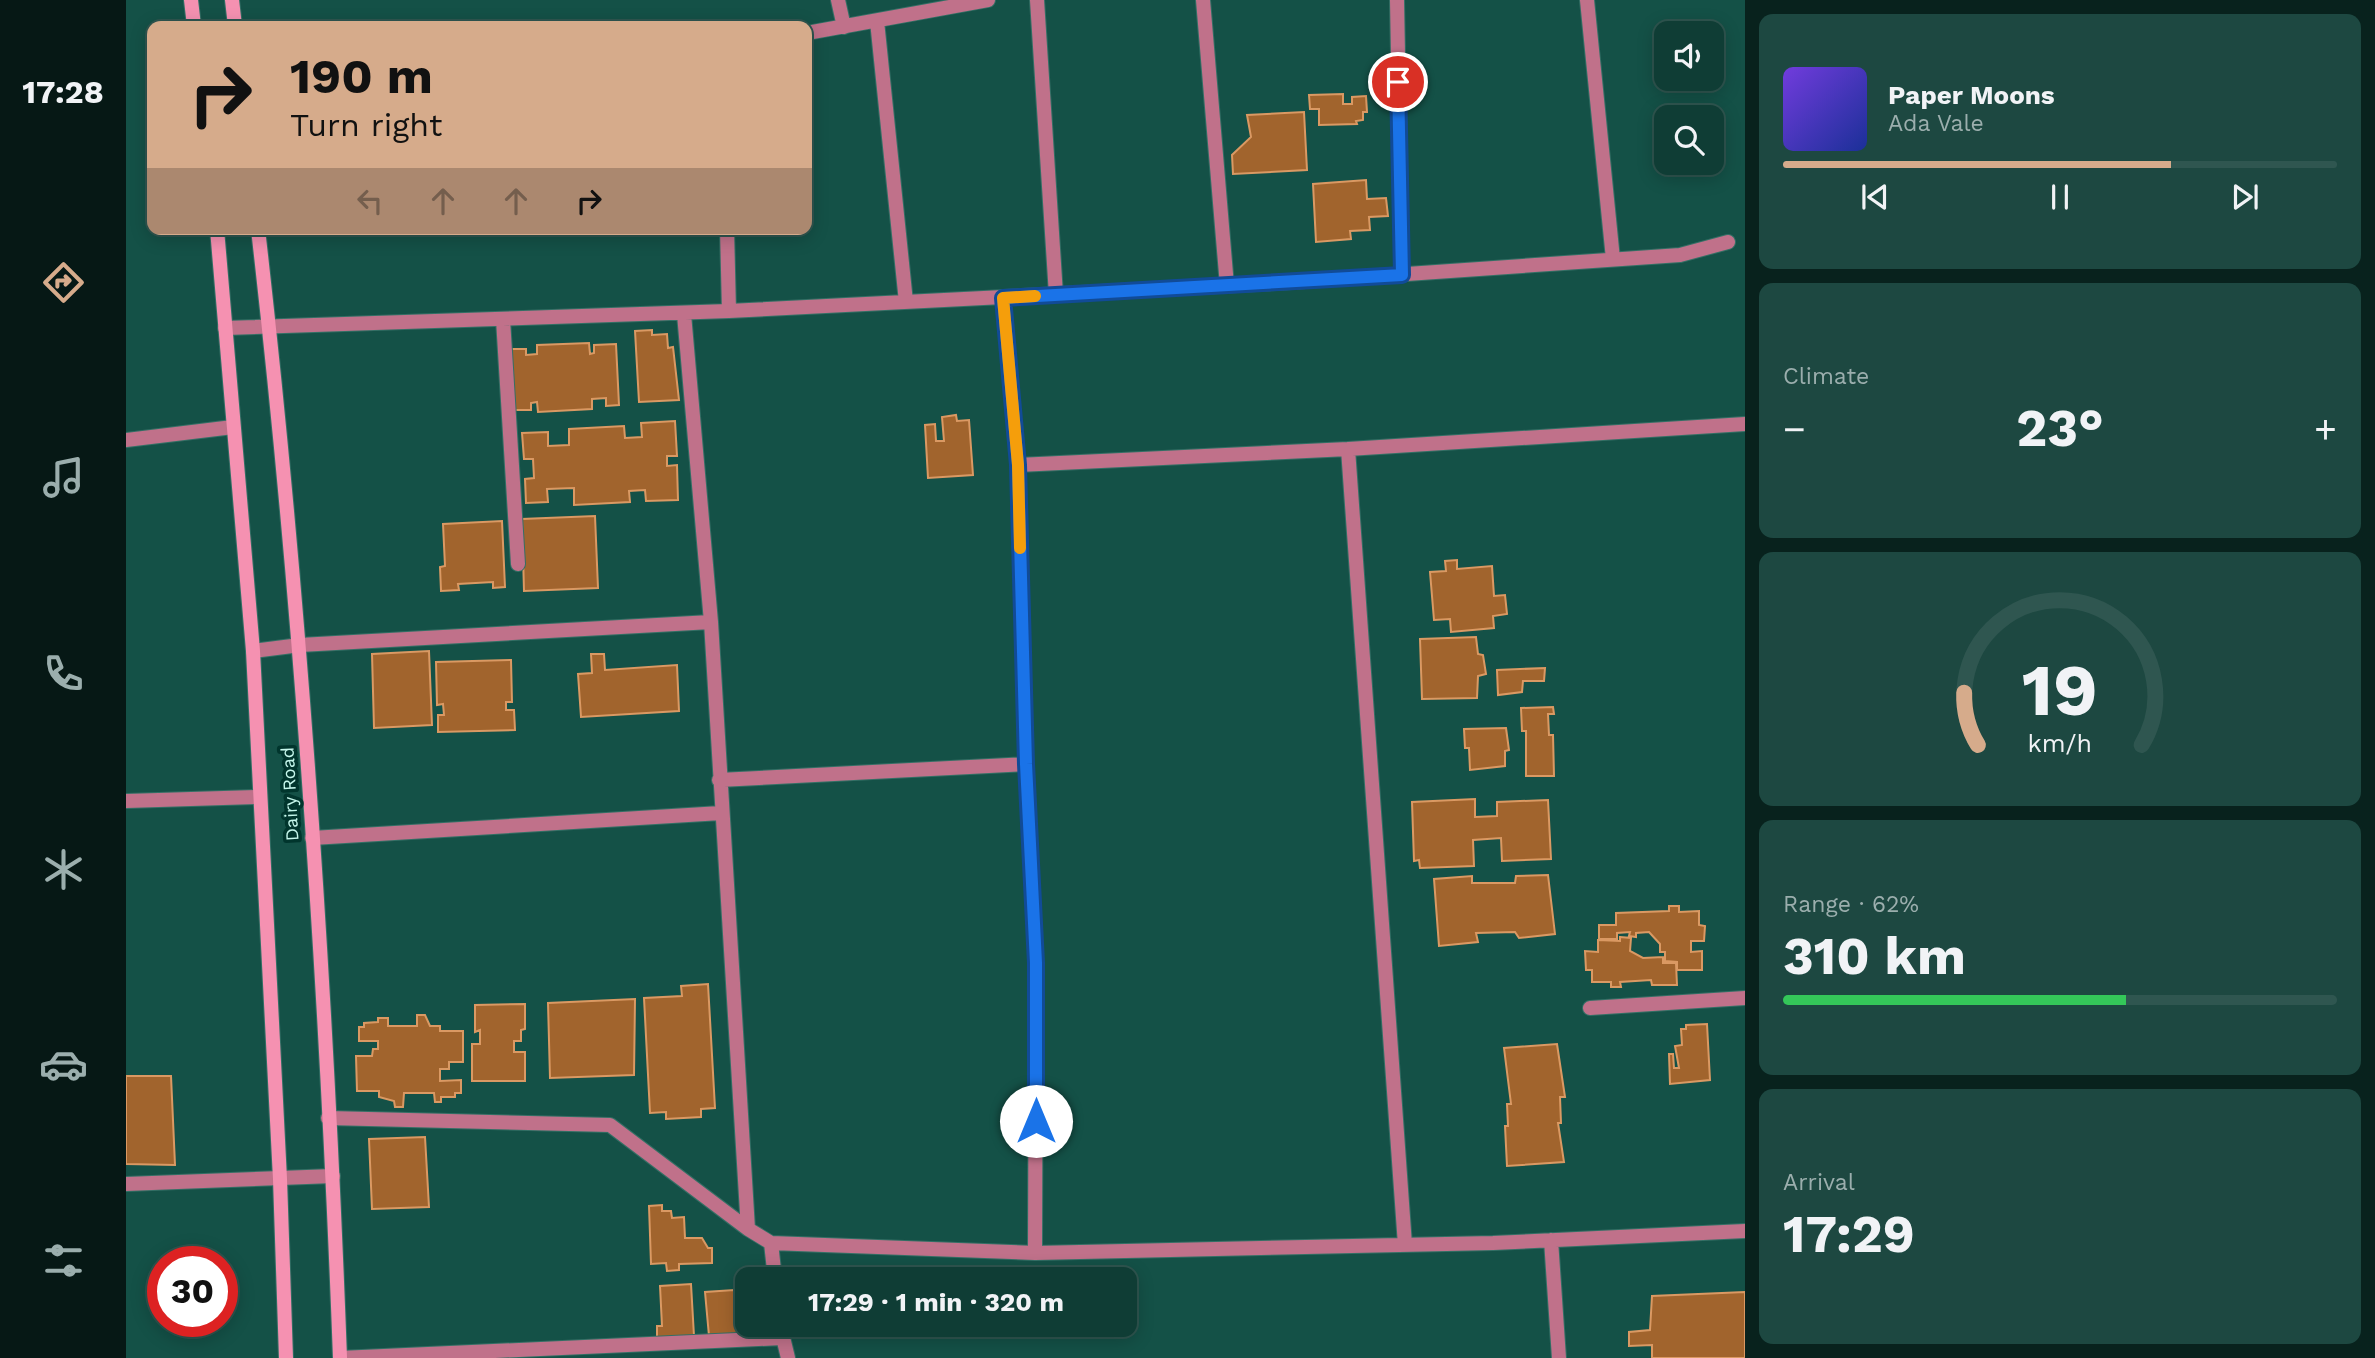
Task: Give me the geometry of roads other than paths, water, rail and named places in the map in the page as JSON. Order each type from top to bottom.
[{"type":"main road","points":[[191,0],[193,21]]},
{"type":"main road","points":[[232,0],[234,21]]},
{"type":"main road","name":"Dairy Road","points":[[217,235],[253,651],[280,1179],[286,1358]]},
{"type":"main road","name":"Dairy Road","points":[[259,235],[300,645],[333,1176],[340,1358]]},
{"type":"street","points":[[838,0],[844,27]]},
{"type":"street","points":[[812,32],[988,0]]},
{"type":"street","points":[[1037,0],[1056,295]]},
{"type":"street","points":[[1203,0],[1227,286]]},
{"type":"street","points":[[1396,0],[1402,275]]},
{"type":"street","points":[[1587,0],[1613,260]]},
{"type":"street","points":[[877,21],[906,302]]},
{"type":"street","points":[[727,235],[729,312]]},
{"type":"street","points":[[225,328],[684,314],[1227,286],[1680,255],[1728,242]]},
{"type":"street","points":[[1003,298],[1018,465],[1026,764],[1036,963],[1035,1254]]},
{"type":"street","points":[[684,314],[711,622],[748,1229]]},
{"type":"street","points":[[503,319],[518,564]]},
{"type":"street","points":[[1018,465],[1348,449],[1745,424]]},
{"type":"street","points":[[126,439],[233,427]]},
{"type":"street","points":[[1348,449],[1405,1245]]},
{"type":"street","points":[[253,651],[300,645],[711,622]]},
{"type":"street","points":[[719,780],[1026,764]]},
{"type":"street","points":[[126,801],[260,797]]},
{"type":"street","points":[[312,838],[721,813]]},
{"type":"street","points":[[1590,1008],[1745,998]]},
{"type":"street","points":[[328,1118],[610,1125],[748,1229],[771,1243],[1035,1254],[1405,1245],[1745,1231]]},
{"type":"street","points":[[126,1184],[333,1176]]},
{"type":"street","points":[[1550,1240],[1559,1358]]},
{"type":"street","points":[[771,1243],[774,1267]]},
{"type":"street","points":[[340,1358],[735,1334]]},
{"type":"street","points":[[783,1337],[788,1358]]}]
